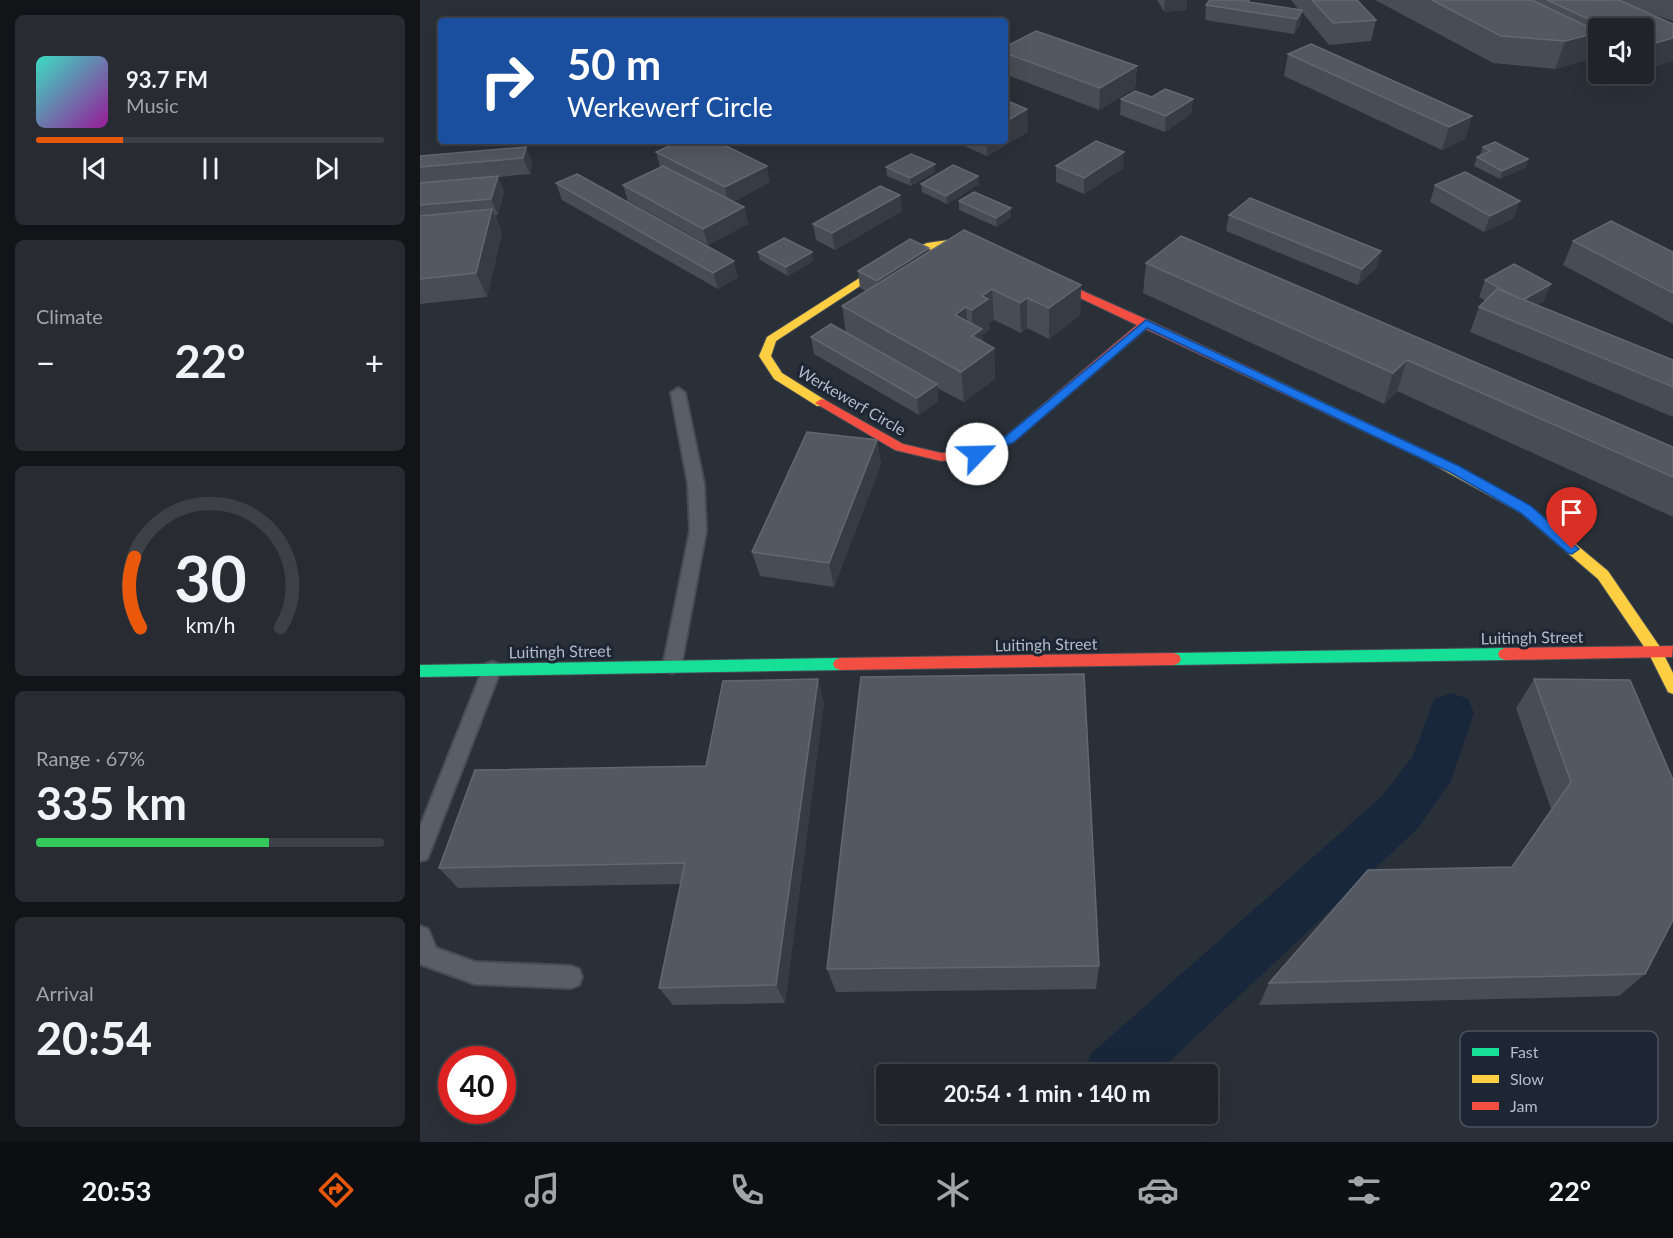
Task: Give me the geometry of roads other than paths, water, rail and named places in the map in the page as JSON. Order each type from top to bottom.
[{"type":"street","name":"Werkewerf Circle","points":[[1004,258],[982,248],[952,242],[928,243],[904,253],[796,321],[771,339],[765,356],[778,376],[804,394],[899,447],[941,457],[977,454],[1010,439],[1146,323]]},
{"type":"street","points":[[1026,268],[1454,469],[1526,510],[1603,575],[1654,651],[1673,688]]},
{"type":"street","name":"Luitingh Street","points":[[420,671],[1673,651]]},
{"type":"lane","points":[[672,666],[698,531],[696,484],[678,393]]},
{"type":"lane","points":[[420,852],[492,669]]},
{"type":"lane","points":[[420,936],[428,956],[475,973],[571,977]]},
{"type":"waterway","points":[[1124,1064],[1400,812],[1434,766],[1451,713]]}]
